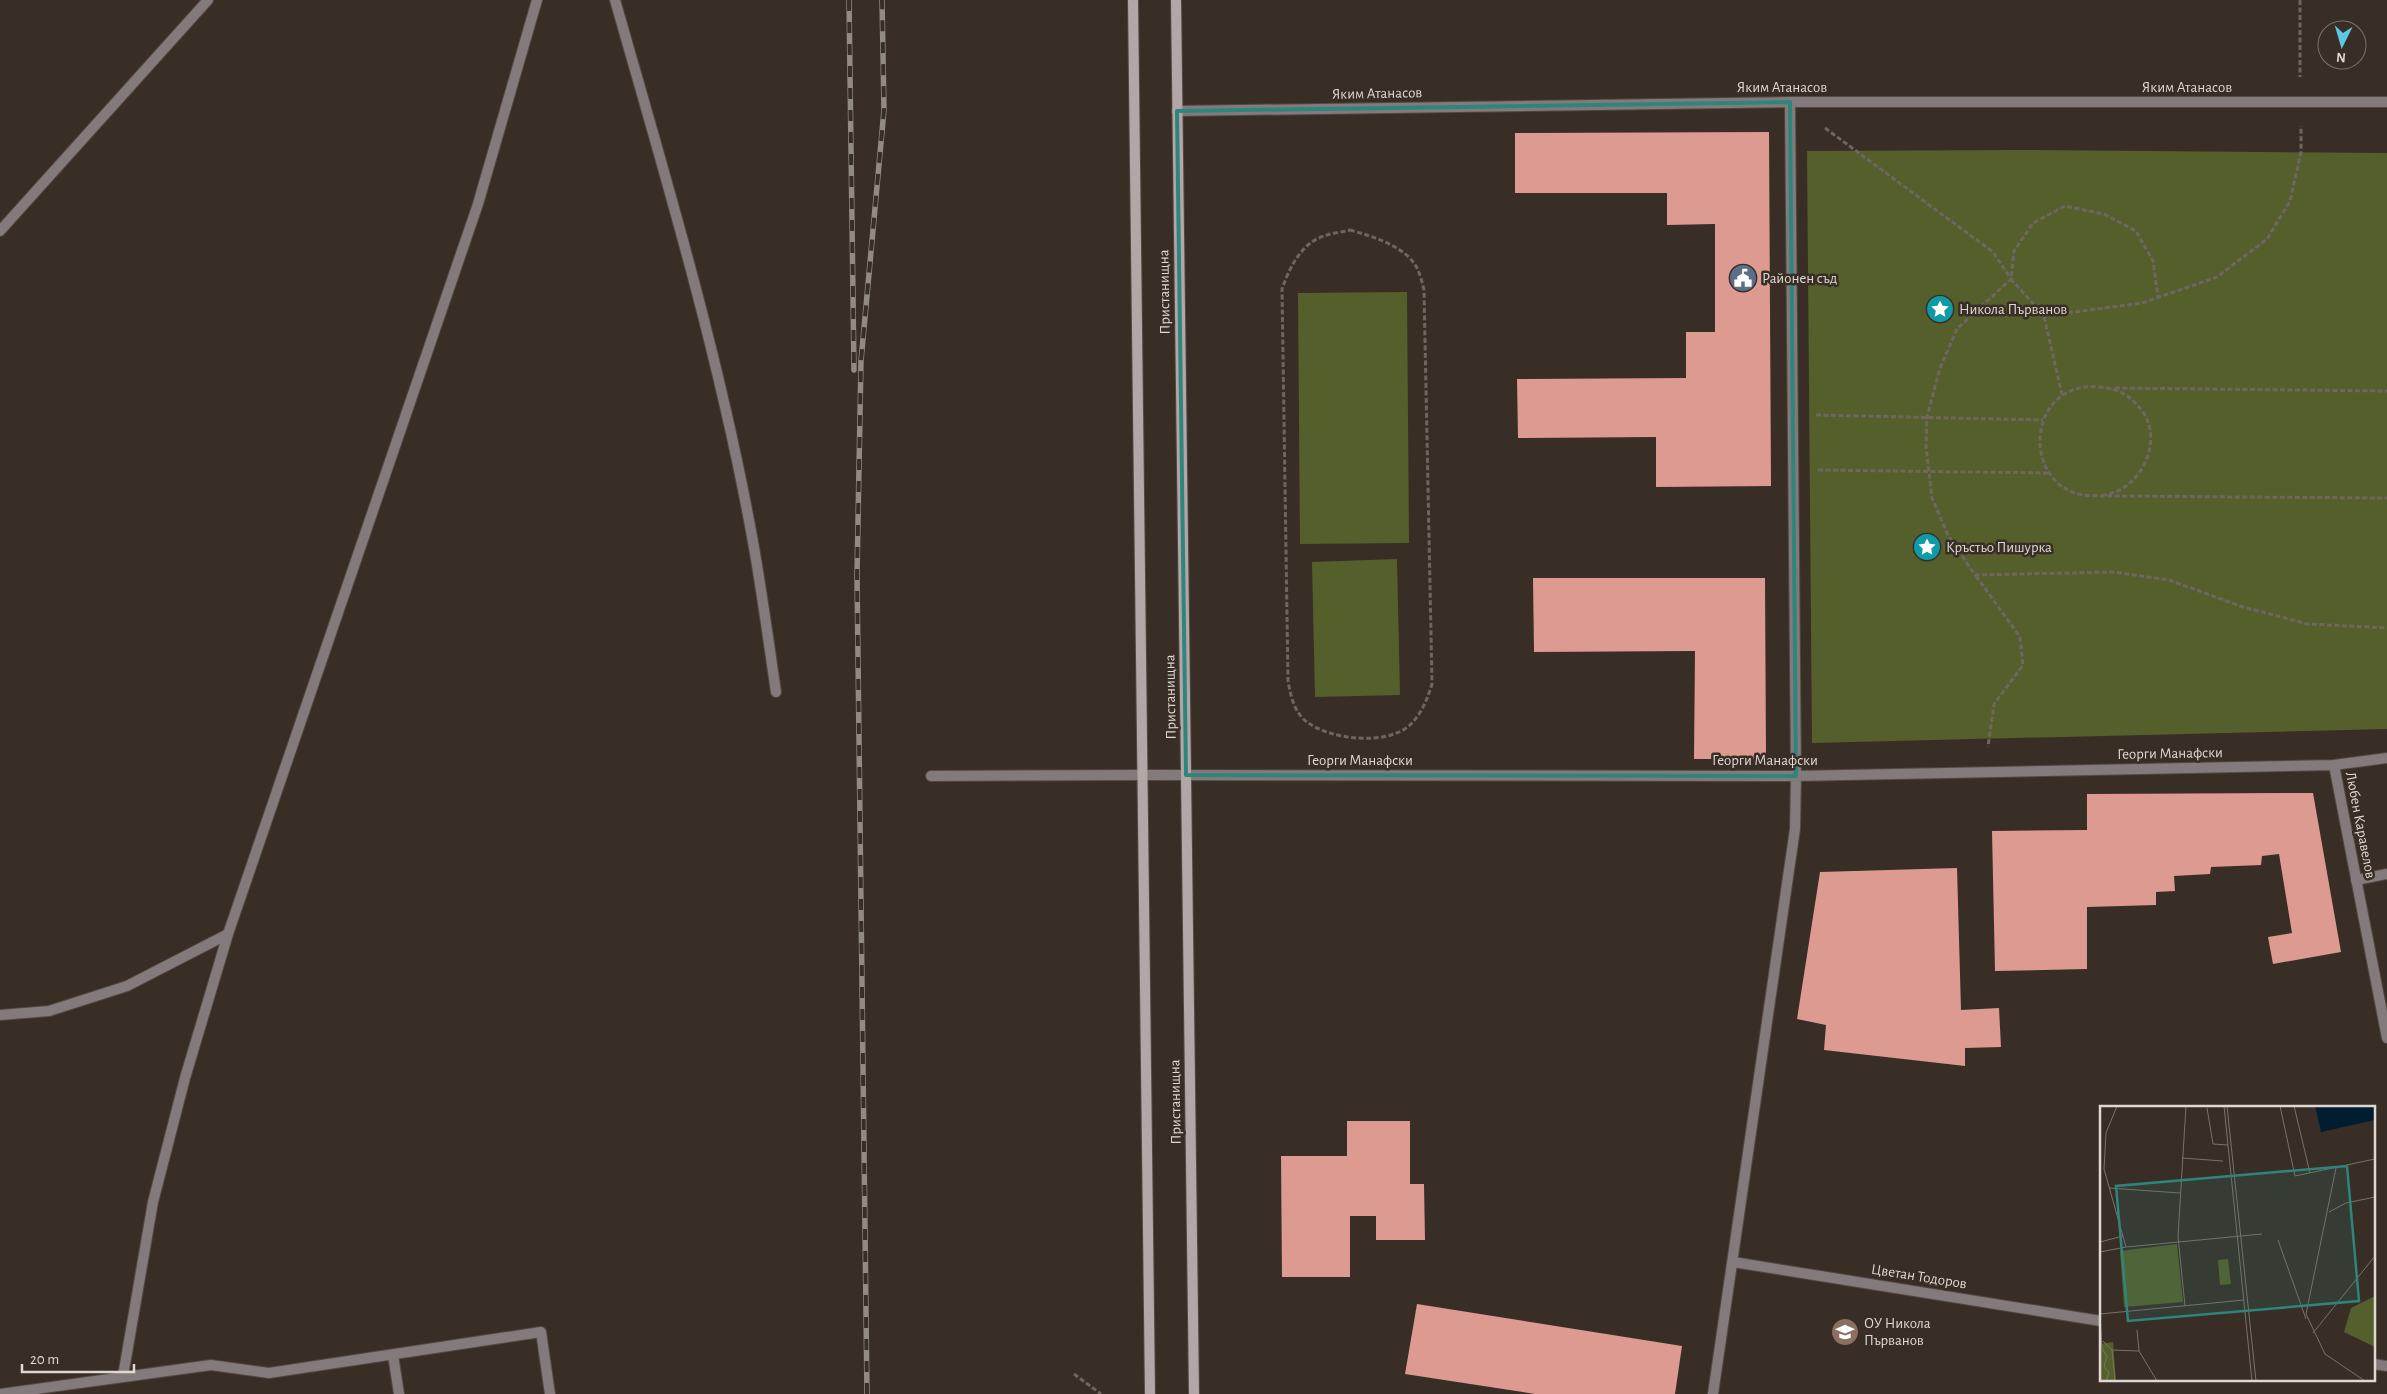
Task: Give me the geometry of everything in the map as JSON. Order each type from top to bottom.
[{"type":"main road","name":"Пристанищна","points":[[1133,0],[1150,1394]]},
{"type":"main road","name":"Пристанищна","points":[[1176,0],[1194,1394]]},
{"type":"street","points":[[0,231],[208,0]]},
{"type":"street","points":[[123,1376],[153,1202],[185,1078],[228,934],[478,204],[537,0]]},
{"type":"street","points":[[614,0],[655,141],[715,367],[751,531],[776,692]]},
{"type":"street","points":[[1713,1394],[1795,829],[1790,102]]},
{"type":"street","name":"Яким Атанасов","points":[[1177,111],[1790,102],[2387,102]]},
{"type":"street","name":"Георги Манафски","points":[[931,776],[1796,776],[2334,765],[2387,758]]},
{"type":"street","name":"Любен Каравелов","points":[[2334,765],[2387,1038]]},
{"type":"street","points":[[2356,880],[2387,874]]},
{"type":"street","points":[[0,1015],[48,1010],[127,986],[228,934]]},
{"type":"street","name":"Цветан Тодоров","points":[[1733,1262],[2100,1321]]},
{"type":"street","points":[[0,1394],[211,1365],[269,1373],[542,1332],[550,1394]]},
{"type":"street","points":[[393,1355],[399,1394]]},
{"type":"street","points":[[2374,1364],[2387,1366]]},
{"type":"path","points":[[2044,316],[2142,303],[2217,277],[2267,240],[2290,201],[2301,152],[2300,0]]},
{"type":"path","points":[[1790,102],[1993,252],[2011,279],[2044,316],[2062,395]]},
{"type":"path","points":[[1987,772],[1988,738],[1994,704],[2023,665],[2020,637],[1948,535],[1932,498],[1926,446],[1927,417],[1940,368],[1957,329],[2011,279],[2014,251],[2033,223],[2065,206],[2104,214],[2136,231],[2154,261],[2158,297]]},
{"type":"path","points":[[1350,230],[1377,237],[1397,248],[1416,266],[1424,290],[1432,684],[1424,707],[1409,726],[1388,737],[1360,738],[1332,733],[1307,722],[1291,702],[1288,681],[1282,289],[1289,268],[1302,251],[1322,236],[1350,230]]},
{"type":"path","points":[[2387,391],[2112,388],[2086,385],[2062,395],[2051,406],[2043,420],[2039,438],[2042,457],[2050,473],[2064,487],[2082,495],[2387,498]]},
{"type":"path","points":[[2102,496],[2122,489],[2139,476],[2149,456],[2151,435],[2145,414],[2131,398],[2112,388]]},
{"type":"path","points":[[1793,414],[2043,420]]},
{"type":"path","points":[[1794,470],[2050,473]]},
{"type":"path","points":[[1975,575],[2113,572],[2169,580],[2243,607],[2308,624],[2387,628]]},
{"type":"path","points":[[1074,1374],[1101,1394]]},
{"type":"highlighted area","points":[[1790,102],[1796,776],[1186,775],[1177,111]]},
{"type":"green space","points":[[2020,150],[2387,153],[2387,729],[1812,743],[1807,151]]},
{"type":"green space","points":[[1407,292],[1409,543],[1300,544],[1298,293]]},
{"type":"green space","points":[[1397,559],[1400,695],[1315,697],[1312,562]]},
{"type":"building","name":"Районен съд","points":[[1769,132],[1771,486],[1656,487],[1656,437],[1518,438],[1517,379],[1686,378],[1686,332],[1715,332],[1715,224],[1667,225],[1667,193],[1515,193],[1515,133]]},
{"type":"building","points":[[1533,578],[1765,578],[1766,759],[1694,759],[1695,651],[1534,652]]},
{"type":"building","points":[[2313,793],[2341,952],[2273,964],[2268,937],[2292,933],[2279,854],[2262,856],[2261,865],[2211,867],[2210,874],[2174,876],[2175,891],[2156,892],[2156,905],[2087,907],[2087,969],[1995,971],[1992,831],[2087,830],[2087,794]]},
{"type":"building","points":[[1957,868],[1961,1010],[1999,1008],[2001,1047],[1965,1048],[1965,1066],[1824,1050],[1826,1025],[1797,1019],[1820,872]]},
{"type":"building","points":[[1347,1121],[1410,1121],[1410,1184],[1424,1184],[1425,1240],[1376,1240],[1376,1216],[1350,1216],[1350,1277],[1282,1277],[1281,1156],[1347,1156]]},
{"type":"building","points":[[1417,1304],[1682,1346],[1675,1394],[1535,1394],[1405,1374]]},
{"type":"railway","points":[[849,0],[854,370]]},
{"type":"railway","points":[[867,1394],[857,575],[861,361],[884,110],[882,0]]},
{"type":"place","name":"Районен съд","points":[[1743,278]]},
{"type":"place","name":"Никола Първанов","points":[[1940,309]]},
{"type":"place","name":"Кръстьо Пишурка","points":[[1927,547]]},
{"type":"place","name":"ОУ Никола Първанов","points":[[1845,1332]]}]
